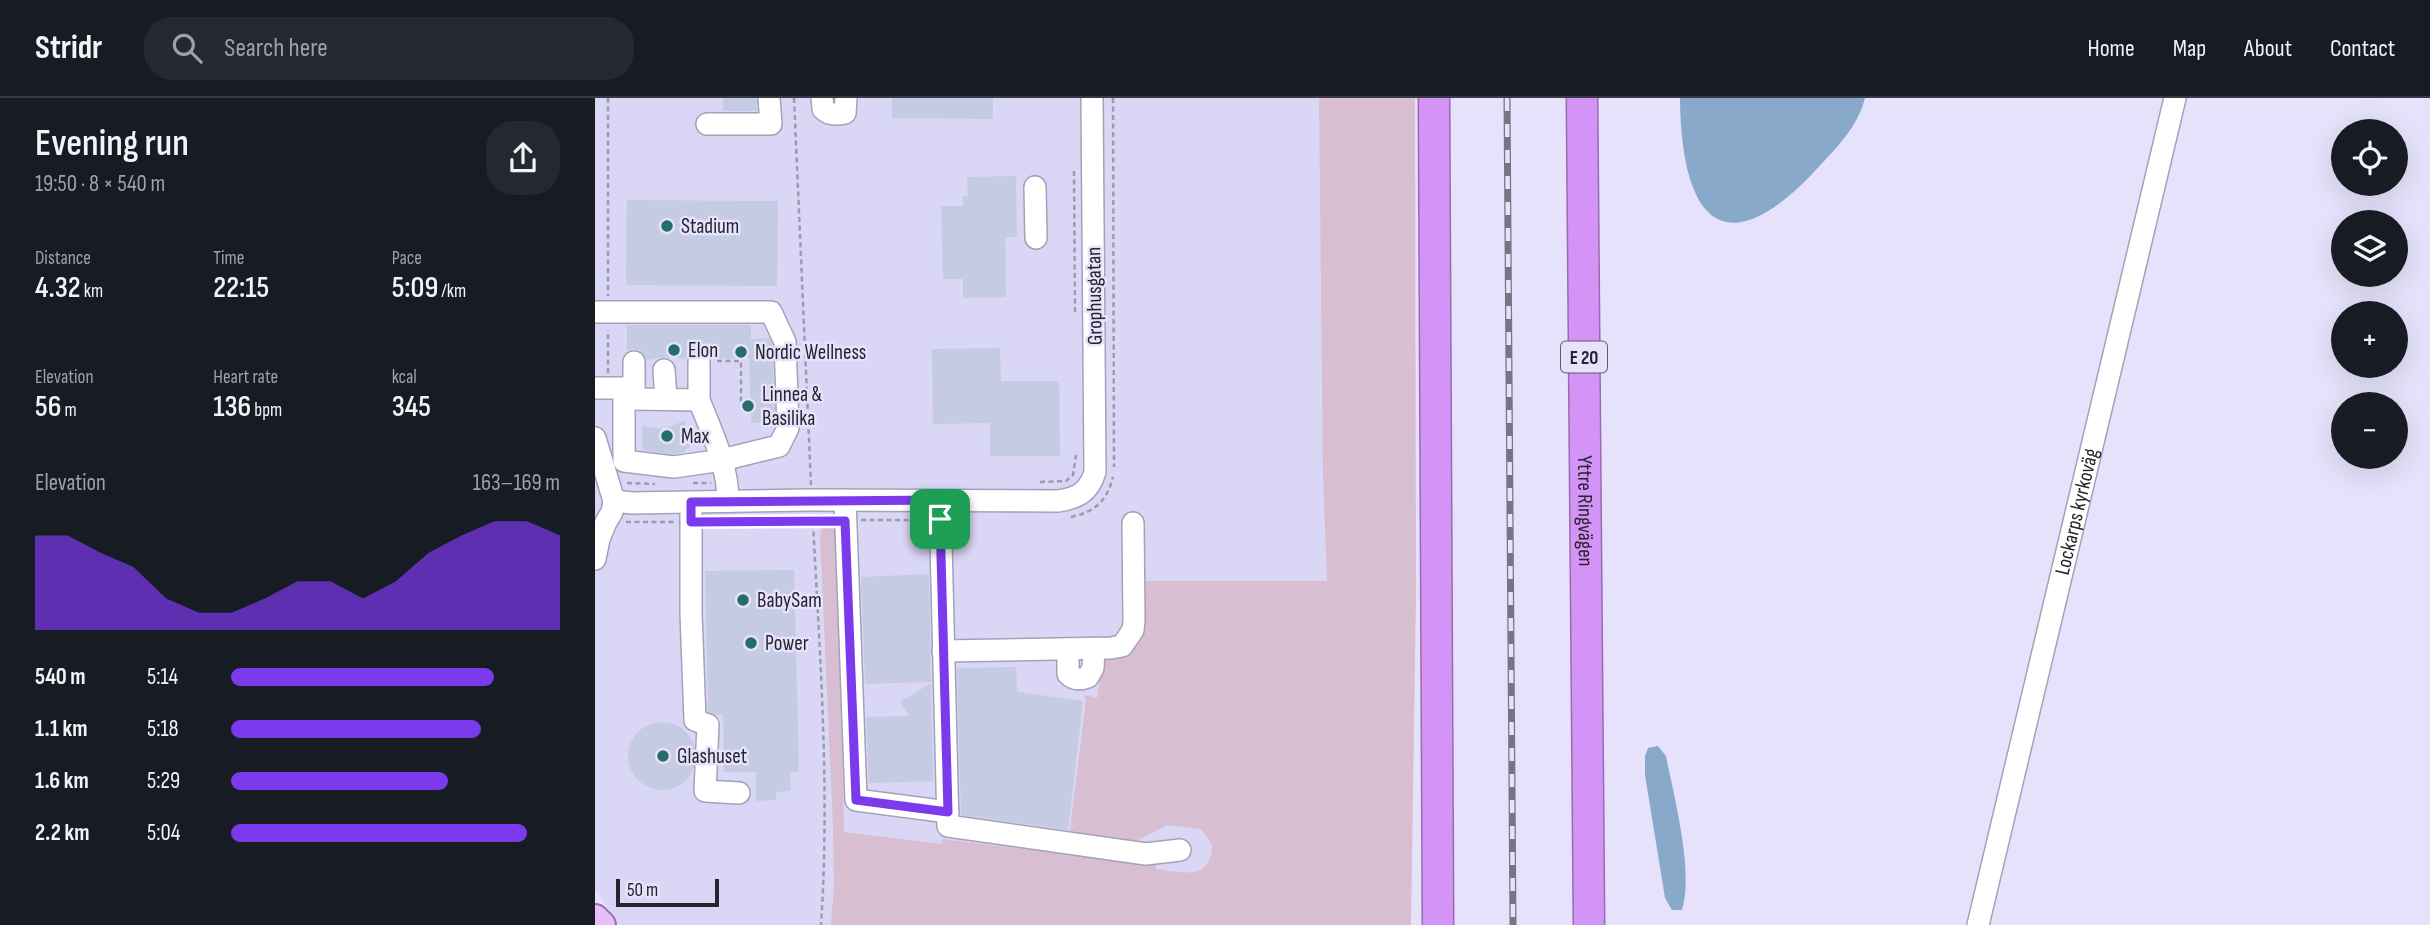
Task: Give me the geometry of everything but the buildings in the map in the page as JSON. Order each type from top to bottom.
[{"type":"highway","points":[[1434,98],[1438,925]]},
{"type":"highway","name":"Yttre Ringvägen","points":[[1582,98],[1589,925]]},
{"type":"highway","points":[[1420,925],[1437,481]]},
{"type":"highway","points":[[1586,615],[1606,925]]},
{"type":"main road","points":[[596,922],[602,925]]},
{"type":"street","points":[[707,124],[771,124],[769,98]]},
{"type":"street","points":[[823,98],[823,109],[827,113],[838,115],[845,113],[846,98]]},
{"type":"street","name":"Grophusgatan","points":[[940,510],[1058,501],[1077,497],[1086,491],[1095,472],[1092,98]]},
{"type":"street","name":"Lockarps kyrkoväg","points":[[1978,925],[2175,98]]},
{"type":"street","points":[[1035,187],[1036,238]]},
{"type":"street","points":[[595,312],[771,312],[785,341],[788,428],[779,446],[722,460],[674,467],[624,461],[633,362]]},
{"type":"street","points":[[699,362],[699,400],[722,460],[728,492]]},
{"type":"street","points":[[664,370],[666,399]]},
{"type":"street","points":[[595,388],[666,399],[699,400]]},
{"type":"street","points":[[595,438],[612,512],[600,524],[595,559]]},
{"type":"street","points":[[606,489],[632,503],[690,502],[728,492],[845,511],[940,510],[948,826],[1146,854],[1181,850]]},
{"type":"street","points":[[690,502],[695,720],[708,725],[705,791],[739,793]]},
{"type":"street","points":[[845,511],[856,800],[948,812]]},
{"type":"street","points":[[943,651],[1094,649],[1122,646],[1133,630],[1133,523]]},
{"type":"street","points":[[1068,649],[1068,674],[1080,680],[1088,677],[1093,668],[1094,649]]},
{"type":"path","points":[[1059,518],[1088,513],[1101,505],[1109,492],[1113,476],[1113,98]]},
{"type":"path","points":[[1074,170],[1075,325]]},
{"type":"path","points":[[1040,482],[1066,481],[1073,475],[1076,453]]},
{"type":"path","points":[[632,484],[660,484]]},
{"type":"path","points":[[600,524],[728,492]]},
{"type":"path","points":[[690,502],[845,511],[940,510]]},
{"type":"shaded area","points":[[595,98],[1394,98],[1401,925],[618,925],[599,894],[595,892]]},
{"type":"shaded area","points":[[1319,98],[1415,98],[1416,593],[1411,925],[831,925],[834,884],[833,825],[820,536],[822,527],[826,524],[837,523],[844,832],[942,844],[942,839],[1156,865],[1156,869],[1176,872],[1194,872],[1207,864],[1212,844],[1201,829],[1167,825],[1131,844],[1085,840],[1070,830],[1086,699],[1084,695],[1097,698],[1104,655],[1130,651],[1135,647],[1142,581],[1327,581],[1323,476]]},
{"type":"water","points":[[1680,98],[1865,98],[1857,119],[1837,147],[1780,203],[1752,219],[1729,222],[1711,214],[1697,197],[1688,170],[1682,137]]},
{"type":"water","points":[[1658,746],[1666,756],[1681,834],[1686,875],[1682,910],[1672,910],[1665,898],[1645,775],[1648,748]]},
{"type":"railway","points":[[1507,98],[1513,925]]},
{"type":"place","name":"Stadium","points":[[667,226]]},
{"type":"place","name":"Elon","points":[[674,350]]},
{"type":"place","name":"Nordic Wellness","points":[[741,352]]},
{"type":"place","name":"Linnea & Basilika","points":[[748,406]]},
{"type":"place","name":"Max","points":[[667,436]]},
{"type":"place","name":"BabySam","points":[[743,600]]},
{"type":"place","name":"Power","points":[[751,643]]},
{"type":"place","name":"Glashuset","points":[[663,756]]},
{"type":"route","points":[[940,500],[940,519],[948,812],[856,800],[845,521],[691,522],[691,502],[940,500]]}]
